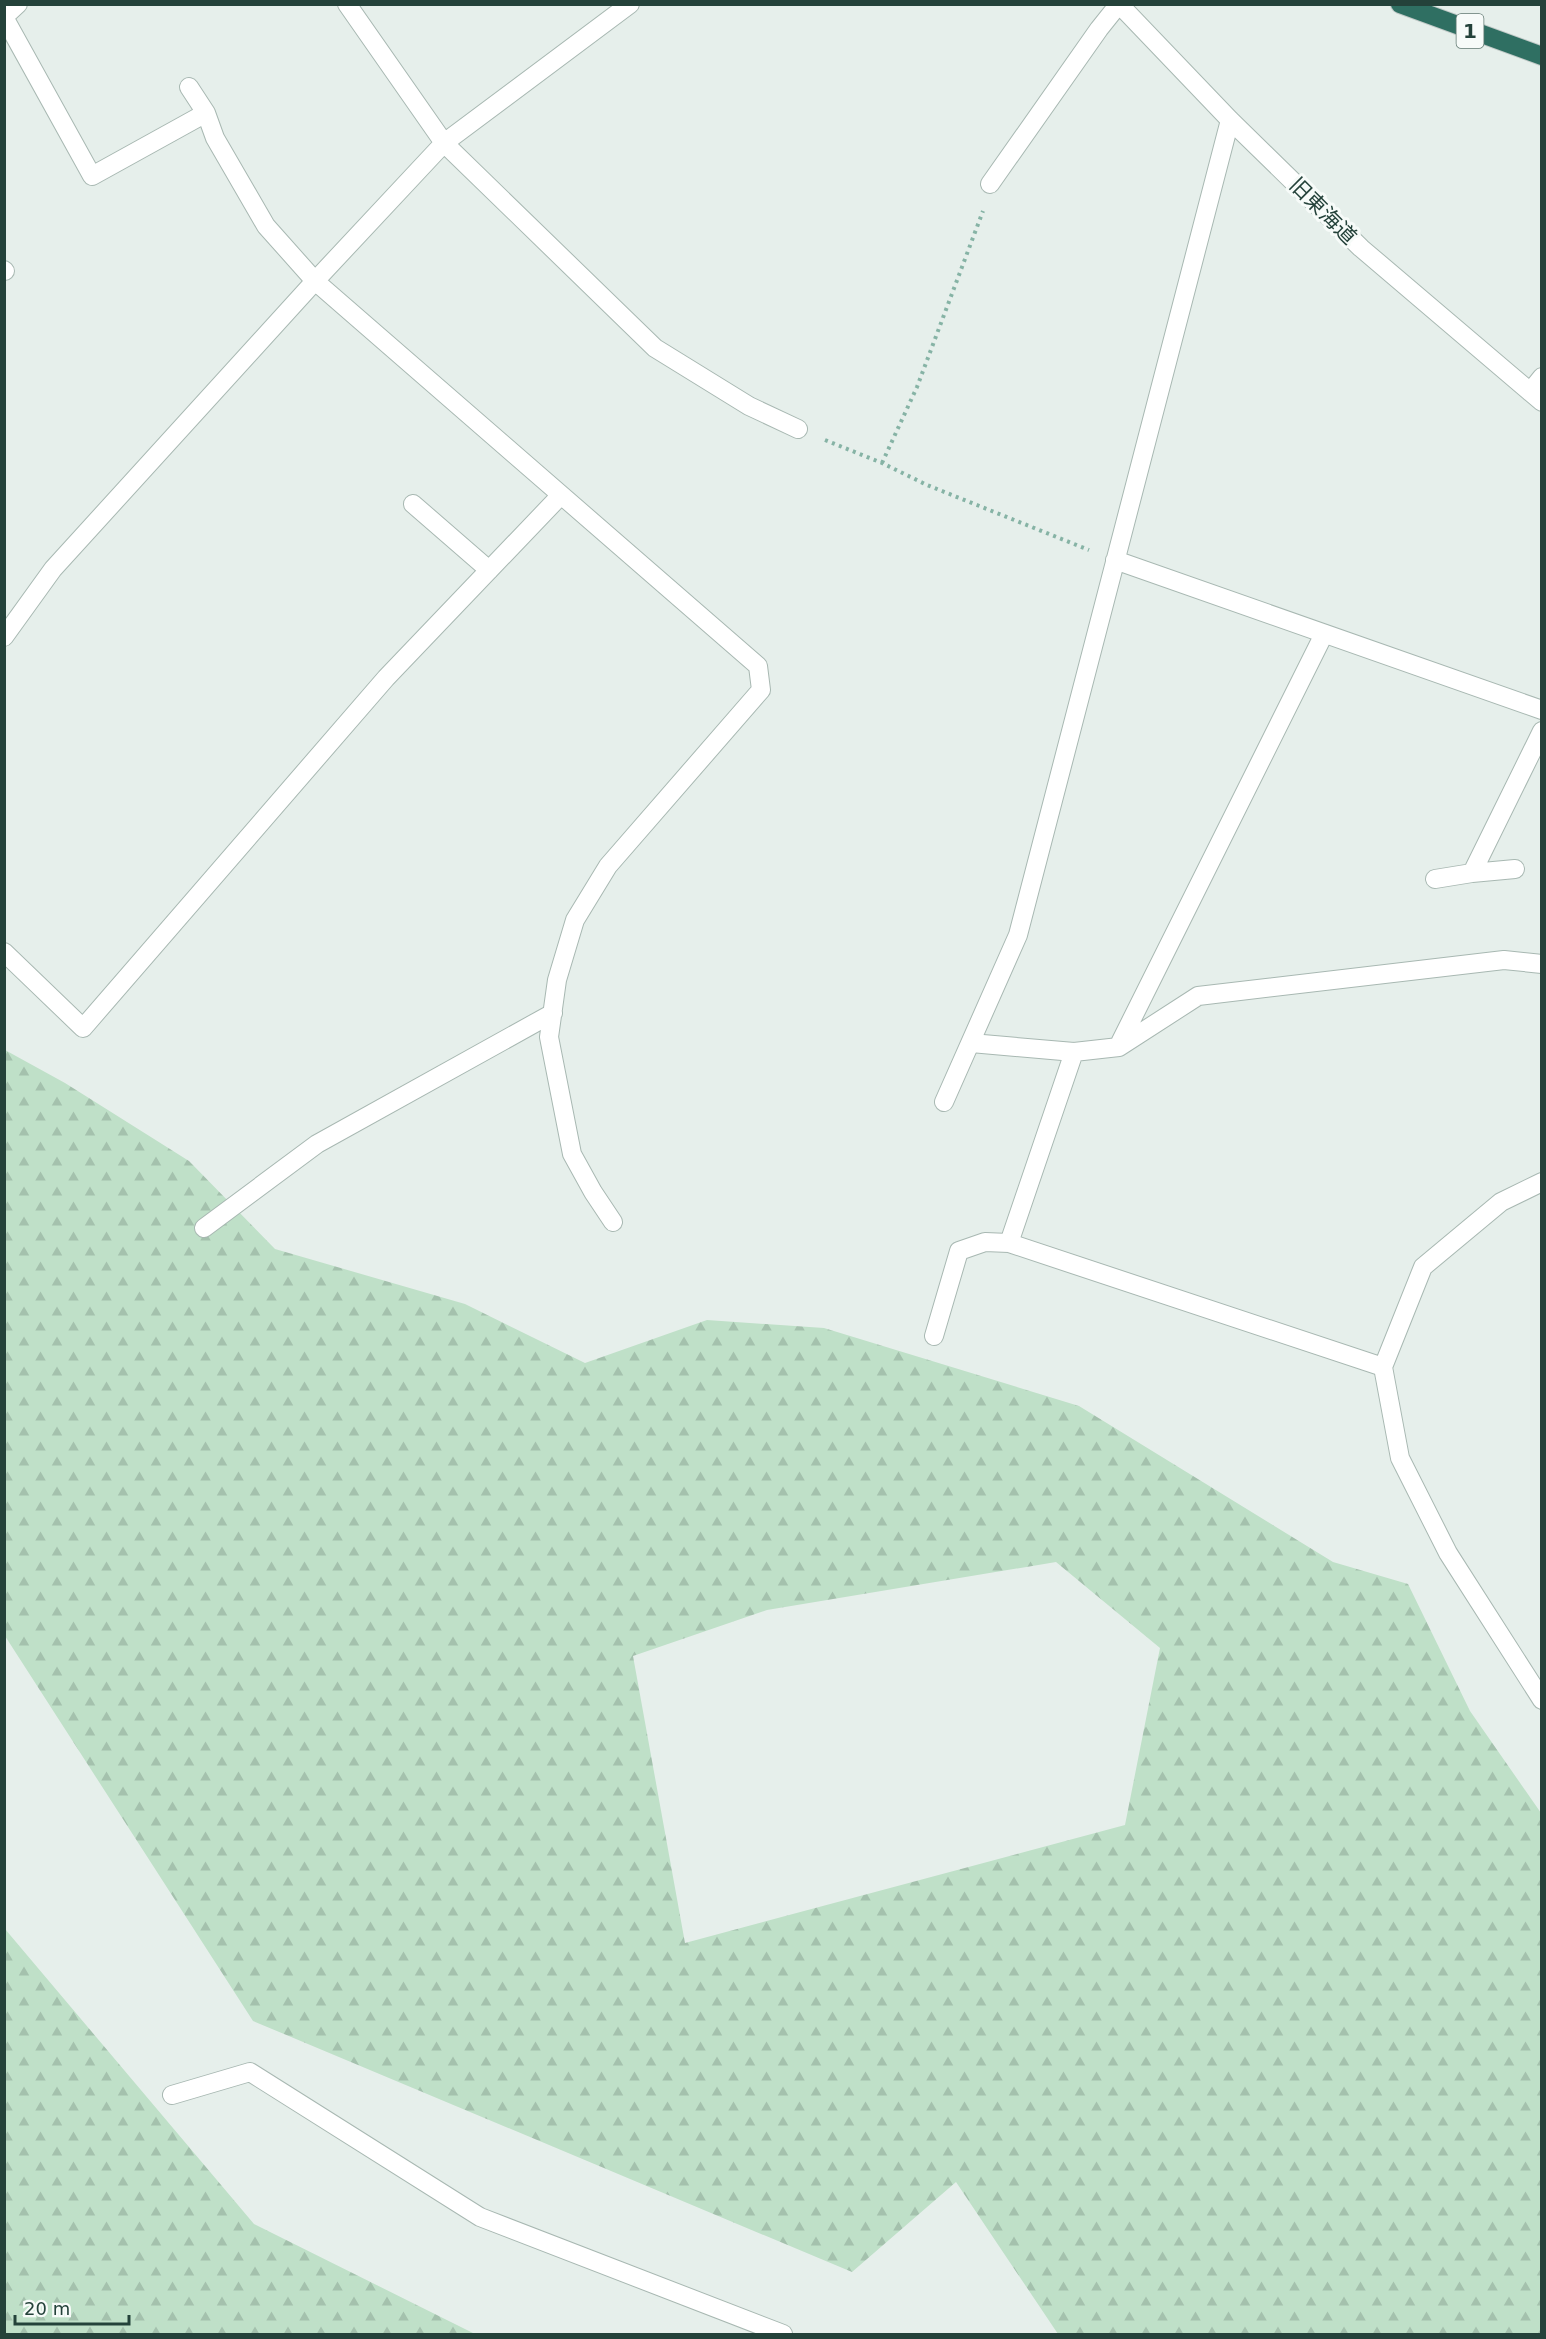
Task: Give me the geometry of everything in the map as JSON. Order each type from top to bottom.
[{"type":"highway","name":"1","points":[[1400,4],[1542,56]]},
{"type":"street","points":[[18,4],[4,17],[92,176],[206,113]]},
{"type":"street","points":[[347,4],[444,143],[655,348],[749,406],[798,429]]},
{"type":"street","points":[[4,637],[53,569],[444,143],[630,4]]},
{"type":"street","points":[[990,184],[1119,4]]},
{"type":"street","name":"旧東海道","points":[[1119,4],[1230,120],[1361,248],[1536,397]]},
{"type":"street","points":[[189,87],[206,113],[215,138],[266,226],[315,281],[758,666],[760,690],[608,866],[575,920],[557,980],[549,1037],[572,1154],[613,1222]]},
{"type":"street","points":[[944,1102],[1018,935],[1230,120]]},
{"type":"street","points":[[1536,397],[1542,377]]},
{"type":"street","points":[[4,952],[84,1028],[386,678],[561,495]]},
{"type":"street","points":[[413,504],[489,570]]},
{"type":"street","points":[[1115,560],[1542,710]]},
{"type":"street","points":[[1119,1047],[1324,634]]},
{"type":"street","points":[[1472,873],[1542,731]]},
{"type":"street","points":[[1435,879],[1472,873],[1515,870]]},
{"type":"street","points":[[971,1043],[1074,1052],[1119,1047],[1198,996],[1504,960],[1542,964]]},
{"type":"street","points":[[204,1228],[317,1144],[553,1013]]},
{"type":"street","points":[[1009,1243],[1074,1052]]},
{"type":"street","points":[[1542,1182],[1501,1202],[1423,1267],[1383,1367],[1400,1458],[1448,1552],[1542,1700]]},
{"type":"street","points":[[934,1336],[959,1251],[985,1242],[1009,1243],[1383,1367]]},
{"type":"street","points":[[172,2095],[250,2072],[480,2217],[783,2334]]},
{"type":"path","points":[[882,463],[917,387],[982,218],[990,184]]},
{"type":"path","points":[[798,429],[882,463],[927,485],[1115,560]]},
{"type":"green space","points":[[5,1050],[65,1083],[189,1161],[275,1249],[465,1304],[585,1363],[707,1320],[824,1328],[1079,1406],[1333,1562],[1408,1584],[1470,1711],[1541,1813],[1541,2334],[1058,2334],[956,2182],[852,2272],[253,2021],[5,1636]],"holes":[[[1056,1562],[1160,1648],[1125,1825],[685,1943],[633,1656],[767,1610]]]},
{"type":"green space","points":[[5,1929],[254,2224],[475,2334],[5,2334]]}]
